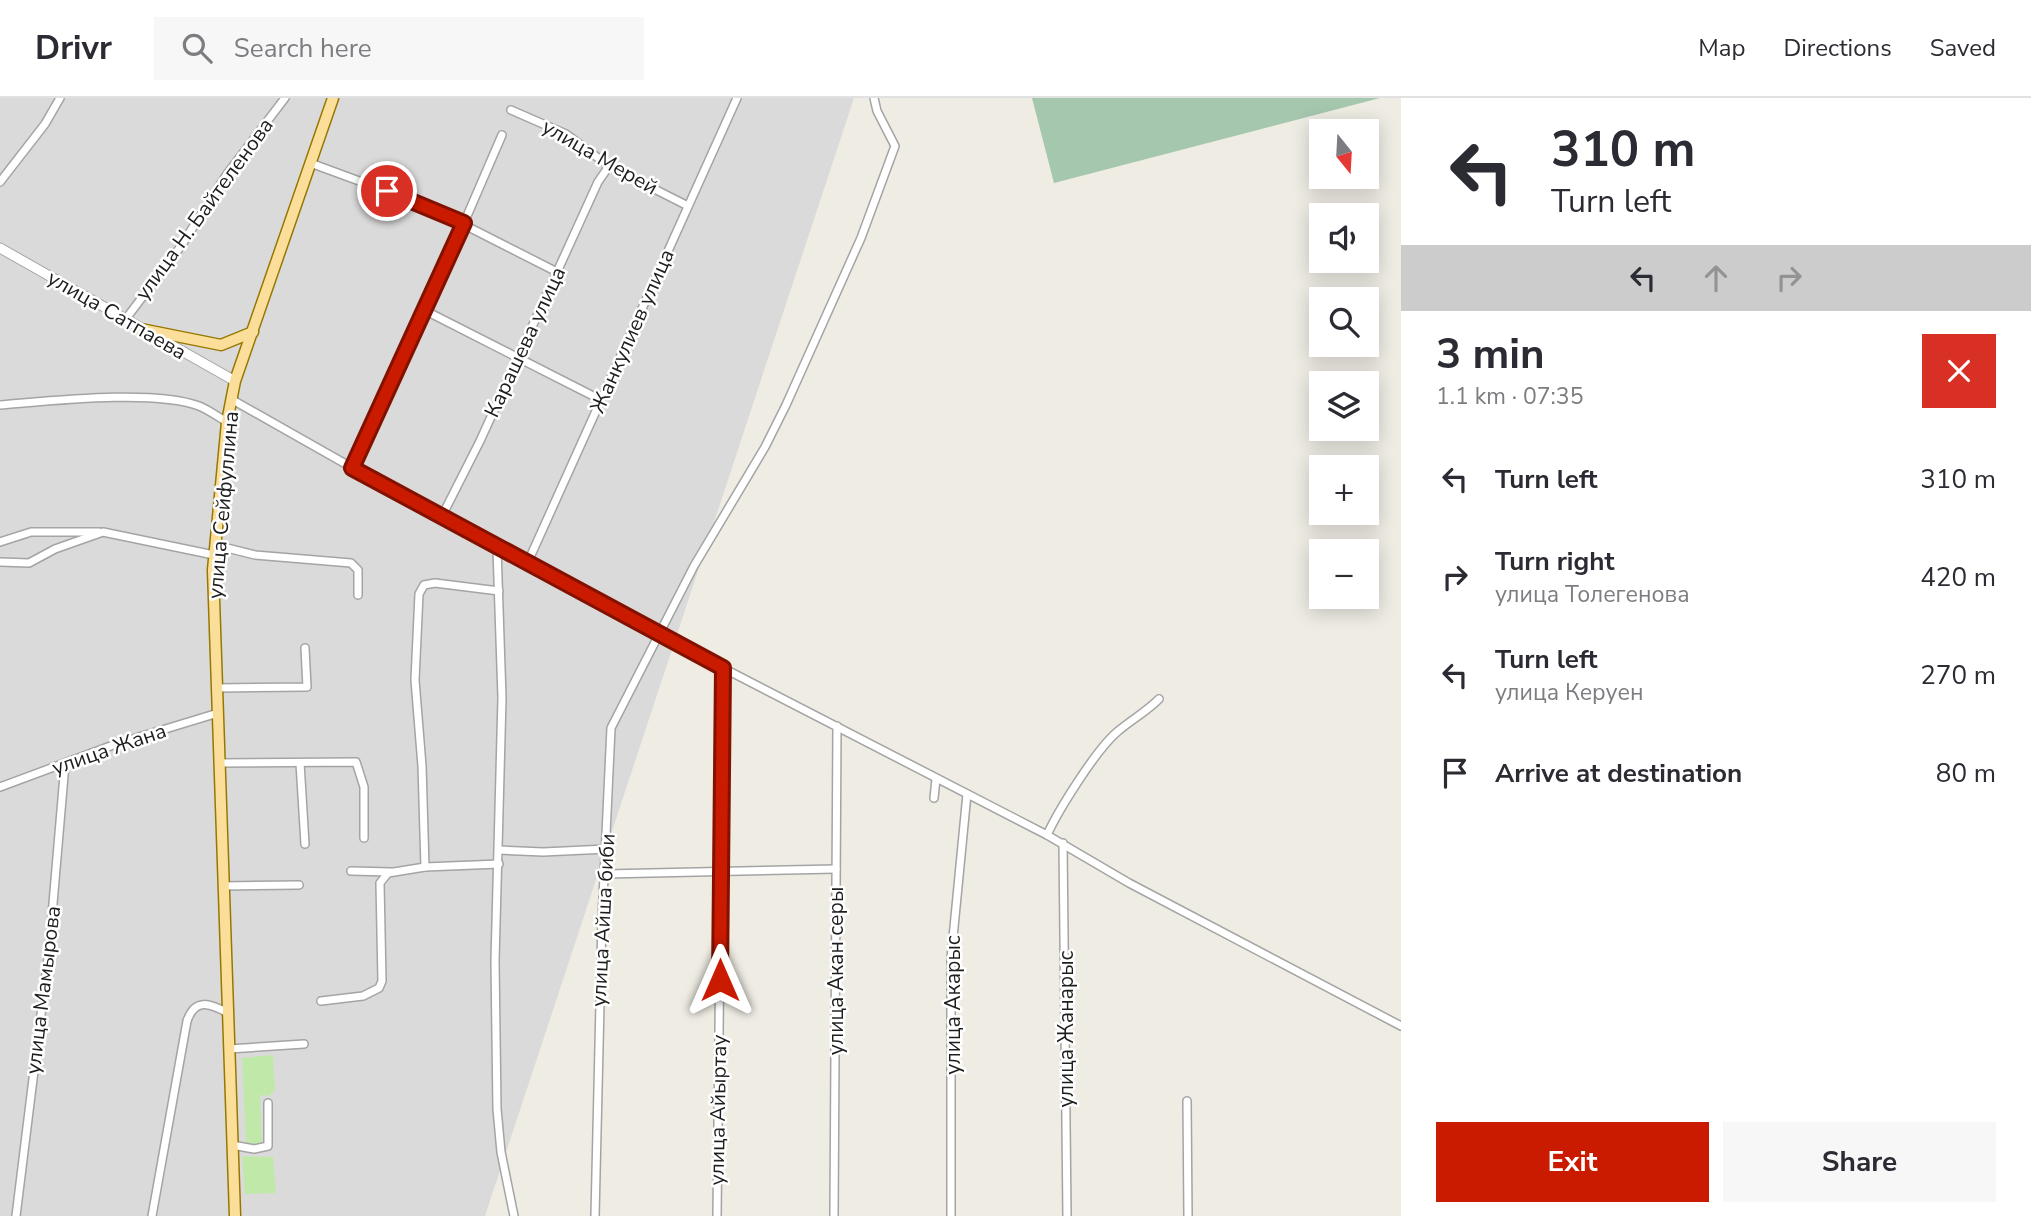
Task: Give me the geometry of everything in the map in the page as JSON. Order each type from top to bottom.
[{"type":"main road","name":"улица Сейфуллина","points":[[235,1216],[219,762],[215,550],[227,422],[235,381],[334,98]]},
{"type":"main road","points":[[141,329],[221,345],[253,332]]},
{"type":"street","points":[[0,182],[45,124],[60,98]]},
{"type":"street","name":"улица Н. Байтеленова","points":[[125,320],[181,246],[227,174],[285,98]]},
{"type":"street","name":"Жанкулиев улица","points":[[527,564],[737,98]]},
{"type":"street","name":"улица Айша биби","points":[[595,1216],[602,919],[607,874],[611,728],[694,566],[765,447],[874,205],[895,146],[877,111],[874,98]]},
{"type":"street","name":"улица Мерей","points":[[511,110],[566,134],[608,166],[688,206]]},
{"type":"street","points":[[352,468],[426,311],[502,135]]},
{"type":"street","points":[[313,164],[427,206],[557,272]]},
{"type":"street","name":"Карашева улица","points":[[441,518],[608,166]]},
{"type":"street","name":"улица Сатпаева","points":[[0,248],[235,381]]},
{"type":"street","points":[[426,311],[601,400]]},
{"type":"street","points":[[0,404],[81,398],[173,400],[197,405],[227,422]]},
{"type":"street","points":[[231,399],[441,518],[657,635],[1063,843],[1129,883],[1401,1026]]},
{"type":"street","points":[[0,542],[31,532],[103,533],[255,555],[351,563],[358,570],[358,595]]},
{"type":"street","points":[[0,562],[29,563],[55,549],[103,533]]},
{"type":"street","points":[[497,549],[502,698],[495,961],[497,1109],[501,1152],[508,1175],[514,1216]]},
{"type":"street","points":[[425,867],[426,828],[415,680],[419,594],[424,585],[435,583],[499,592]]},
{"type":"street","points":[[217,688],[307,687],[305,648]]},
{"type":"street","name":"улица Айыртау","points":[[717,1216],[723,668]]},
{"type":"street","points":[[1047,835],[1059,809],[1116,733],[1141,717],[1159,699]]},
{"type":"street","name":"улица Жана","points":[[0,787],[116,744],[218,713]]},
{"type":"street","name":"улица Акан серы","points":[[834,1216],[837,726]]},
{"type":"street","points":[[219,762],[356,762],[364,787],[364,838]]},
{"type":"street","points":[[300,763],[305,844]]},
{"type":"street","name":"улица Мамырова","points":[[16,1216],[50,950],[65,764]]},
{"type":"street","points":[[933,798],[936,779]]},
{"type":"street","name":"улица Акарыс","points":[[951,1216],[951,958],[967,794]]},
{"type":"street","name":"улица Жанарыс","points":[[1063,843],[1067,1216]]},
{"type":"street","points":[[499,850],[543,852],[607,849]]},
{"type":"street","points":[[351,871],[391,872],[425,867],[499,864]]},
{"type":"street","points":[[607,874],[836,869]]},
{"type":"street","points":[[321,1001],[363,996],[379,988],[382,981],[380,883],[391,872]]},
{"type":"street","points":[[224,886],[299,885]]},
{"type":"street","points":[[152,1216],[187,1021],[192,1007],[198,1003],[212,1004],[228,1013]]},
{"type":"street","points":[[229,1049],[304,1044]]},
{"type":"street","points":[[1188,1101],[1188,1216]]},
{"type":"street","points":[[232,1145],[254,1149],[268,1146],[268,1103]]},
{"type":"shaded area","points":[[0,98],[854,98],[485,1216],[0,1216]]},
{"type":"green space","points":[[1032,98],[1380,98],[1054,183]]},
{"type":"green space","points":[[273,1055],[275,1090],[269,1096],[260,1095],[262,1144],[246,1143],[242,1058]]},
{"type":"green space","points":[[242,1156],[273,1157],[276,1193],[245,1194]]},
{"type":"route","points":[[387,191],[464,223],[352,468],[497,549],[723,668],[720,980]]}]
